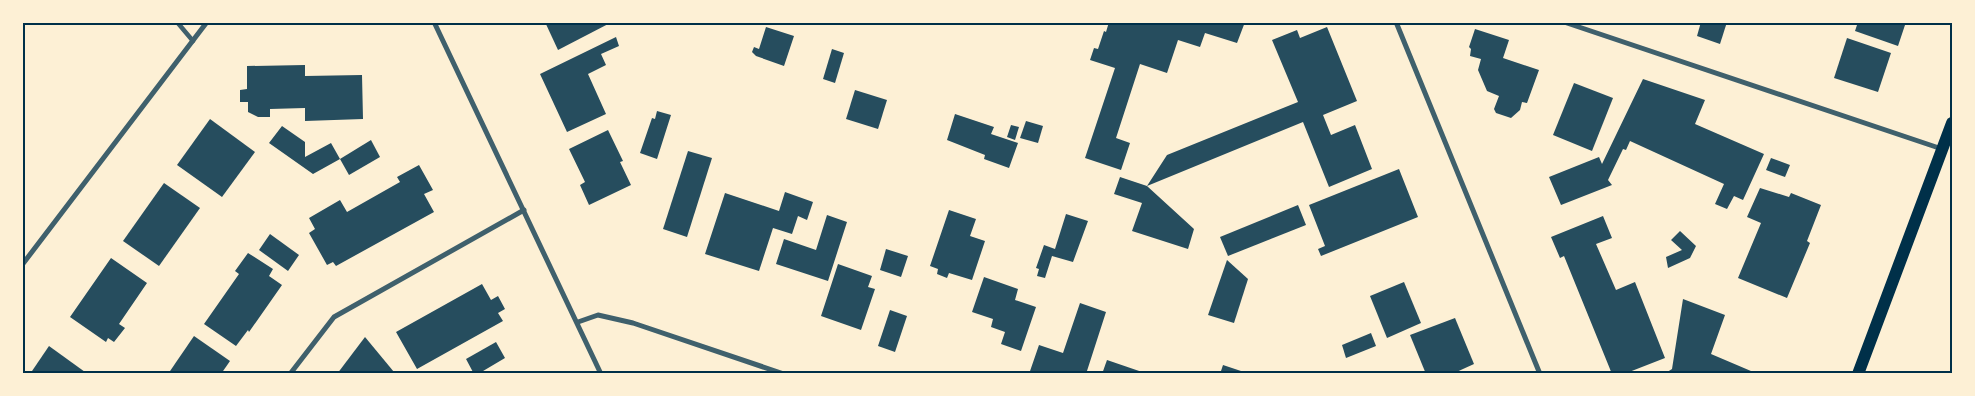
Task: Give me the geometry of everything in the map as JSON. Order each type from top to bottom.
[{"type":"main road","points":[[1858,374],[1952,123]]},
{"type":"street","points":[[177,22],[193,41]]},
{"type":"street","points":[[22,265],[207,22]]},
{"type":"street","points":[[434,22],[578,322],[601,374]]},
{"type":"street","points":[[1396,22],[1540,374]]},
{"type":"street","points":[[1564,22],[1942,149]]},
{"type":"street","points":[[290,374],[334,317],[524,210]]},
{"type":"street","points":[[578,322],[598,315],[632,323],[784,374]]},
{"type":"building","points":[[545,22],[612,22],[558,50]]},
{"type":"building","points":[[1109,22],[1245,22],[1237,43],[1205,33],[1200,47],[1178,40],[1167,73],[1140,64],[1116,138],[1130,143],[1121,170],[1085,158],[1115,68],[1090,60],[1094,48],[1098,49]]},
{"type":"building","points":[[1701,22],[1727,22],[1720,44],[1697,36]]},
{"type":"building","points":[[1858,22],[1906,22],[1898,46],[1855,31]]},
{"type":"building","points":[[766,27],[794,36],[784,66],[756,56],[752,52],[754,47],[759,49]]},
{"type":"building","points":[[1327,27],[1357,101],[1323,115],[1331,135],[1355,125],[1372,169],[1329,187],[1303,122],[1147,186],[1167,155],[1298,102],[1272,40],[1297,30],[1300,38]]},
{"type":"building","points":[[1475,29],[1509,40],[1503,58],[1539,70],[1527,103],[1522,102],[1520,110],[1511,118],[1496,113],[1494,109],[1499,96],[1487,91],[1478,70],[1481,59],[1470,56],[1471,49],[1469,47]]},
{"type":"building","points":[[616,37],[619,46],[601,54],[606,65],[588,74],[606,114],[567,132],[540,74]]},
{"type":"building","points":[[1847,38],[1891,53],[1878,92],[1834,78]]},
{"type":"building","points":[[832,49],[844,53],[835,83],[823,79]]},
{"type":"building","points":[[305,65],[305,76],[362,75],[363,119],[305,121],[305,108],[270,109],[270,117],[258,117],[248,112],[248,102],[240,102],[240,90],[247,89],[247,66]]},
{"type":"building","points":[[1643,79],[1705,100],[1695,124],[1764,154],[1743,200],[1734,196],[1727,209],[1715,204],[1724,184],[1630,141],[1626,150],[1623,149],[1608,180],[1612,185],[1561,205],[1549,177],[1599,157],[1602,164]]},
{"type":"building","points":[[1574,83],[1613,98],[1592,151],[1553,135]]},
{"type":"building","points":[[855,90],[887,100],[878,129],[846,119]]},
{"type":"building","points":[[657,111],[671,115],[657,159],[640,153],[652,118],[655,119]]},
{"type":"building","points":[[955,114],[994,127],[991,134],[1018,143],[1009,168],[984,159],[985,155],[947,140]]},
{"type":"building","points":[[210,119],[255,152],[222,197],[177,165]]},
{"type":"building","points":[[1026,121],[1043,126],[1038,143],[1020,138]]},
{"type":"building","points":[[1011,125],[1019,127],[1015,140],[1007,137]]},
{"type":"building","points":[[282,126],[305,142],[305,157],[331,143],[340,159],[313,174],[269,143]]},
{"type":"building","points":[[608,130],[623,161],[620,162],[631,185],[589,205],[580,185],[585,182],[569,149]]},
{"type":"building","points":[[371,140],[380,157],[349,175],[340,159]]},
{"type":"building","points":[[688,151],[712,158],[687,237],[663,229]]},
{"type":"building","points":[[1771,158],[1790,165],[1785,177],[1766,170]]},
{"type":"building","points":[[419,165],[433,190],[424,194],[434,212],[336,266],[333,262],[327,265],[309,233],[315,229],[309,218],[340,200],[347,212],[400,182],[397,177]]},
{"type":"building","points":[[1399,169],[1418,217],[1321,256],[1318,249],[1325,246],[1309,205]]},
{"type":"building","points":[[1120,177],[1147,186],[1194,229],[1188,249],[1132,231],[1142,203],[1114,194]]},
{"type":"building","points":[[164,183],[200,208],[159,266],[123,241]]},
{"type":"building","points":[[1760,188],[1789,197],[1791,193],[1821,205],[1807,241],[1810,243],[1787,298],[1738,278],[1761,223],[1747,217]]},
{"type":"building","points":[[785,192],[813,202],[807,220],[798,216],[792,234],[773,228],[759,271],[705,254],[725,193],[779,211]]},
{"type":"building","points":[[1298,205],[1306,225],[1228,256],[1220,237]]},
{"type":"building","points":[[949,210],[976,219],[970,236],[985,241],[972,280],[949,273],[947,278],[937,274],[938,269],[930,266]]},
{"type":"building","points":[[1066,214],[1088,221],[1073,262],[1052,256],[1045,278],[1037,276],[1039,269],[1036,268],[1044,245],[1055,249]]},
{"type":"building","points":[[827,215],[847,222],[828,281],[776,264],[784,239],[816,250]]},
{"type":"building","points":[[1603,216],[1612,238],[1596,244],[1616,290],[1635,282],[1665,358],[1624,374],[1612,374],[1564,256],[1560,258],[1551,237]]},
{"type":"building","points":[[1680,231],[1696,246],[1690,258],[1668,268],[1666,257],[1682,250],[1671,240]]},
{"type":"building","points":[[270,234],[299,255],[288,271],[259,250]]},
{"type":"building","points":[[886,249],[908,256],[901,277],[880,270]]},
{"type":"building","points":[[248,253],[273,269],[269,276],[282,285],[249,332],[248,330],[236,346],[204,324],[239,274],[235,271]]},
{"type":"building","points":[[111,258],[147,283],[119,324],[125,328],[114,342],[108,338],[106,342],[70,317]]},
{"type":"building","points":[[1227,260],[1248,279],[1234,323],[1208,315]]},
{"type":"building","points":[[838,264],[872,276],[868,287],[875,289],[861,330],[821,316]]},
{"type":"building","points":[[984,277],[1018,289],[1015,300],[1036,307],[1021,351],[1001,344],[1005,332],[991,327],[993,319],[972,312]]},
{"type":"building","points":[[1404,282],[1421,323],[1387,338],[1370,296]]},
{"type":"building","points":[[482,284],[491,300],[498,296],[505,309],[498,313],[503,321],[417,369],[396,332]]},
{"type":"building","points":[[1683,299],[1725,315],[1711,354],[1758,374],[1664,374],[1672,369]]},
{"type":"building","points":[[1080,303],[1106,312],[1086,374],[1029,374],[1039,345],[1063,353]]},
{"type":"building","points":[[890,310],[907,316],[895,352],[878,346]]},
{"type":"building","points":[[1455,318],[1474,364],[1452,374],[1426,374],[1410,335]]},
{"type":"building","points":[[1371,333],[1376,346],[1346,358],[1342,345]]},
{"type":"building","points":[[194,336],[230,361],[221,374],[168,374]]},
{"type":"building","points":[[365,337],[394,372],[393,374],[337,374]]},
{"type":"building","points":[[496,342],[505,358],[478,374],[474,374],[466,359]]},
{"type":"building","points":[[49,346],[85,372],[84,374],[30,374]]},
{"type":"building","points":[[1107,360],[1145,373],[1145,374],[1102,374]]},
{"type":"building","points":[[1223,365],[1247,373],[1247,374],[1220,374]]}]
